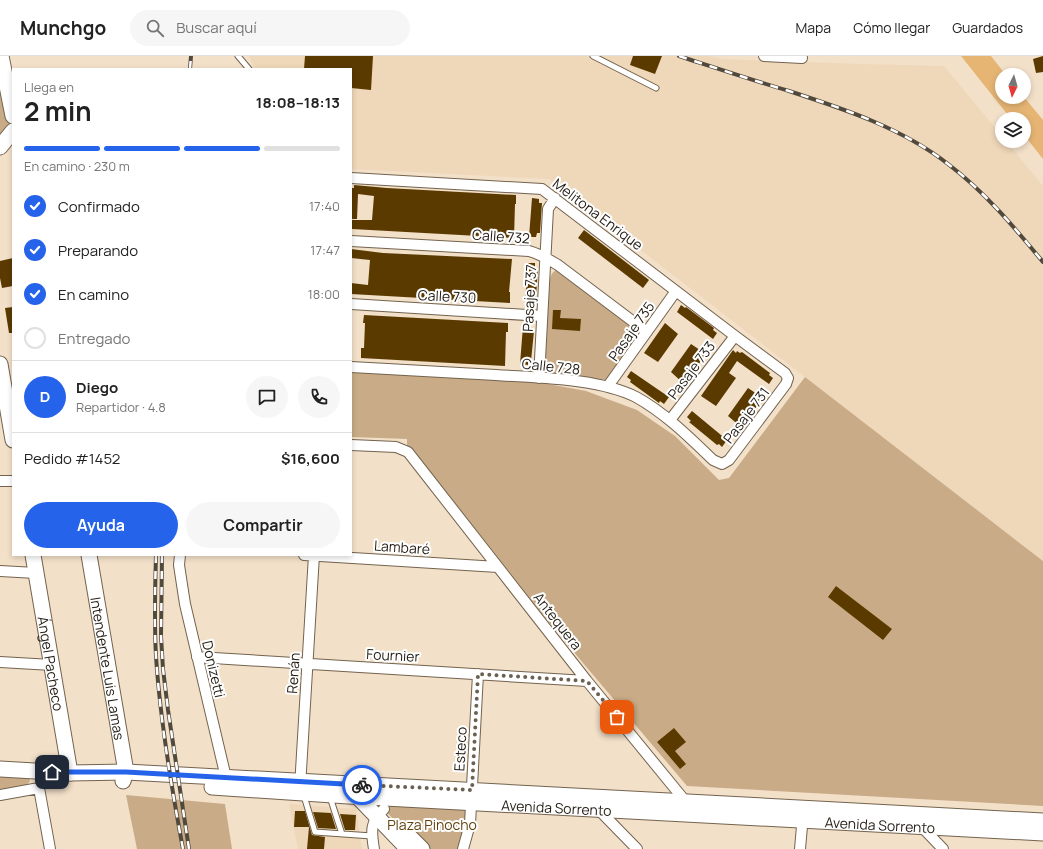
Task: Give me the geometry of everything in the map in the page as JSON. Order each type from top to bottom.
[{"type":"main road","points":[[1,56],[12,111]]},
{"type":"main road","points":[[0,364],[3,402],[12,436]]},
{"type":"main road","name":"Ángel Pacheco","points":[[33,556],[70,773]]},
{"type":"main road","name":"Intendente Luis Lamas","points":[[89,556],[124,777]]},
{"type":"main road","name":"Avenida Sorrento","points":[[0,769],[301,789],[357,790],[921,820],[1043,821]]},
{"type":"main road","name":"Avenida Sorrento","points":[[301,789],[329,794],[357,790]]},
{"type":"main road","points":[[357,790],[422,849]]},
{"type":"main road","points":[[372,791],[380,812],[408,849]]},
{"type":"main road","name":"Avenida Sorrento","points":[[921,820],[1043,833]]},
{"type":"street","points":[[764,56],[802,58]]},
{"type":"street","name":"Melitona Enrique","points":[[352,178],[542,189],[785,373],[788,378]]},
{"type":"street","name":"Pasaje 737","points":[[539,378],[548,209],[554,198]]},
{"type":"street","name":"Calle 732","points":[[352,240],[529,251],[545,256],[647,332]]},
{"type":"street","name":"Pasaje 735","points":[[608,386],[676,291]]},
{"type":"street","name":"Calle 730","points":[[352,304],[542,316]]},
{"type":"street","name":"Pasaje 733","points":[[670,420],[735,336]]},
{"type":"street","name":"Calle 728","points":[[352,367],[539,378],[608,386],[635,397],[670,420],[713,460],[722,464]]},
{"type":"street","name":"Pasaje 731","points":[[722,464],[729,460],[786,384],[788,378]]},
{"type":"street","name":"Antequera","points":[[352,444],[402,448],[408,452],[686,808]]},
{"type":"street","points":[[0,481],[12,481]]},
{"type":"street","name":"Donizetti","points":[[180,556],[179,565],[185,604],[227,783]]},
{"type":"street","name":"Renán","points":[[301,789],[310,556]]},
{"type":"street","name":"Lambaré","points":[[326,556],[498,567]]},
{"type":"street","points":[[0,571],[36,573]]},
{"type":"street","name":"Fournier","points":[[197,657],[587,681]]},
{"type":"street","points":[[0,662],[52,665]]},
{"type":"street","name":"Esteco","points":[[464,849],[470,824],[478,674]]},
{"type":"street","points":[[0,795],[39,788],[52,772]]},
{"type":"street","points":[[39,788],[50,849]]},
{"type":"street","points":[[597,803],[637,849]]},
{"type":"street","points":[[374,849],[372,827],[380,812]]},
{"type":"street","points":[[800,849],[803,814]]},
{"type":"street","points":[[921,820],[943,849]]},
{"type":"lane","points":[[238,56],[248,68]]},
{"type":"lane","points":[[593,56],[656,88]]},
{"type":"lane","points":[[301,789],[315,832],[372,836]]},
{"type":"lane","points":[[329,794],[342,834]]},
{"type":"shaded area","points":[[249,56],[709,56],[722,59],[944,66],[995,128],[995,148],[1012,148],[1043,186],[1043,561],[549,179],[352,169],[352,68],[255,68]]},
{"type":"shaded area","points":[[961,56],[991,56],[1000,68],[995,68],[995,99]]},
{"type":"shaded area","points":[[999,104],[1030,104],[1043,120],[1043,159],[1031,144],[1031,112],[1005,112]]},
{"type":"shaded area","points":[[289,804],[356,809],[362,849],[298,849]]},
{"type":"green space","points":[[0,56],[12,111],[12,132],[0,140]]},
{"type":"green space","points":[[556,270],[635,328],[637,335],[635,342],[609,378],[604,382],[551,375],[543,363],[549,283],[550,277]]},
{"type":"green space","points":[[352,371],[543,383],[586,391],[637,410],[675,436],[719,480],[729,478],[805,377],[1043,561],[1043,806],[687,786],[507,573],[407,445],[407,439],[352,437]]},
{"type":"green space","points":[[0,775],[29,777],[30,781],[26,786],[0,790]]},
{"type":"green space","points":[[126,795],[225,804],[232,849],[137,849]]},
{"type":"green space","name":"Plaza Pinocho","points":[[372,797],[471,802],[463,849],[422,849]]},
{"type":"building","points":[[305,56],[373,56],[371,90],[352,88],[352,68],[304,68]]},
{"type":"building","points":[[633,56],[662,56],[655,74],[630,65]]},
{"type":"building","points":[[1043,56],[1043,72],[1036,73],[1033,59]]},
{"type":"building","points":[[354,185],[516,195],[514,238],[352,229],[352,220],[372,220],[374,196],[358,194],[357,219],[352,219],[352,188],[354,188]]},
{"type":"building","points":[[532,198],[539,199],[539,203],[542,203],[540,233],[537,233],[536,237],[529,237]]},
{"type":"building","points":[[584,230],[649,280],[643,288],[578,238]]},
{"type":"building","points":[[352,249],[383,253],[512,259],[509,292],[510,303],[352,294],[352,283],[368,285],[370,260],[352,258]]},
{"type":"building","points":[[12,258],[12,286],[2,288],[0,278],[0,261]]},
{"type":"building","points":[[528,263],[535,263],[535,267],[538,268],[536,297],[533,297],[532,302],[525,301]]},
{"type":"building","points":[[681,305],[685,308],[686,307],[714,328],[713,330],[717,333],[713,339],[677,312]]},
{"type":"building","points":[[12,307],[12,333],[9,333],[5,308]]},
{"type":"building","points":[[553,310],[561,310],[560,318],[581,319],[580,331],[552,329]]},
{"type":"building","points":[[364,315],[508,323],[508,332],[506,332],[505,366],[361,358],[361,348],[364,348]]},
{"type":"building","points":[[665,323],[678,334],[658,362],[644,353]]},
{"type":"building","points":[[523,326],[531,327],[530,331],[534,331],[531,361],[528,361],[528,365],[520,364]]},
{"type":"building","points":[[691,344],[706,354],[684,384],[671,372]]},
{"type":"building","points":[[733,350],[736,353],[737,351],[740,353],[742,352],[770,373],[769,375],[773,378],[769,384],[737,361],[729,373],[736,378],[716,406],[701,396]]},
{"type":"building","points":[[631,371],[669,397],[664,404],[660,401],[659,403],[630,382],[631,380],[627,377]]},
{"type":"building","points":[[748,388],[763,398],[741,427],[728,416]]},
{"type":"building","points":[[692,411],[727,440],[722,447],[719,444],[717,445],[689,422],[691,421],[687,417]]},
{"type":"building","points":[[836,586],[892,629],[883,640],[828,597]]},
{"type":"building","points":[[674,728],[686,742],[675,751],[686,764],[680,769],[657,742]]},
{"type":"building","points":[[295,811],[305,811],[312,835],[325,837],[324,849],[307,849],[309,827],[294,827]]},
{"type":"building","points":[[313,812],[331,813],[336,829],[318,828]]},
{"type":"building","points":[[340,814],[356,815],[355,830],[345,830]]},
{"type":"railway","points":[[190,68],[191,56]]},
{"type":"railway","points":[[679,56],[831,105],[872,121],[911,140],[948,164],[987,198],[1043,262]]},
{"type":"railway","points":[[156,556],[155,631],[160,704],[166,752],[183,849]]},
{"type":"railway","points":[[162,556],[161,636],[163,669],[189,849]]},
{"type":"way so far","points":[[362,785],[472,790],[478,674],[587,681],[617,717]]},
{"type":"route","points":[[52,772],[126,772],[362,785]]}]
